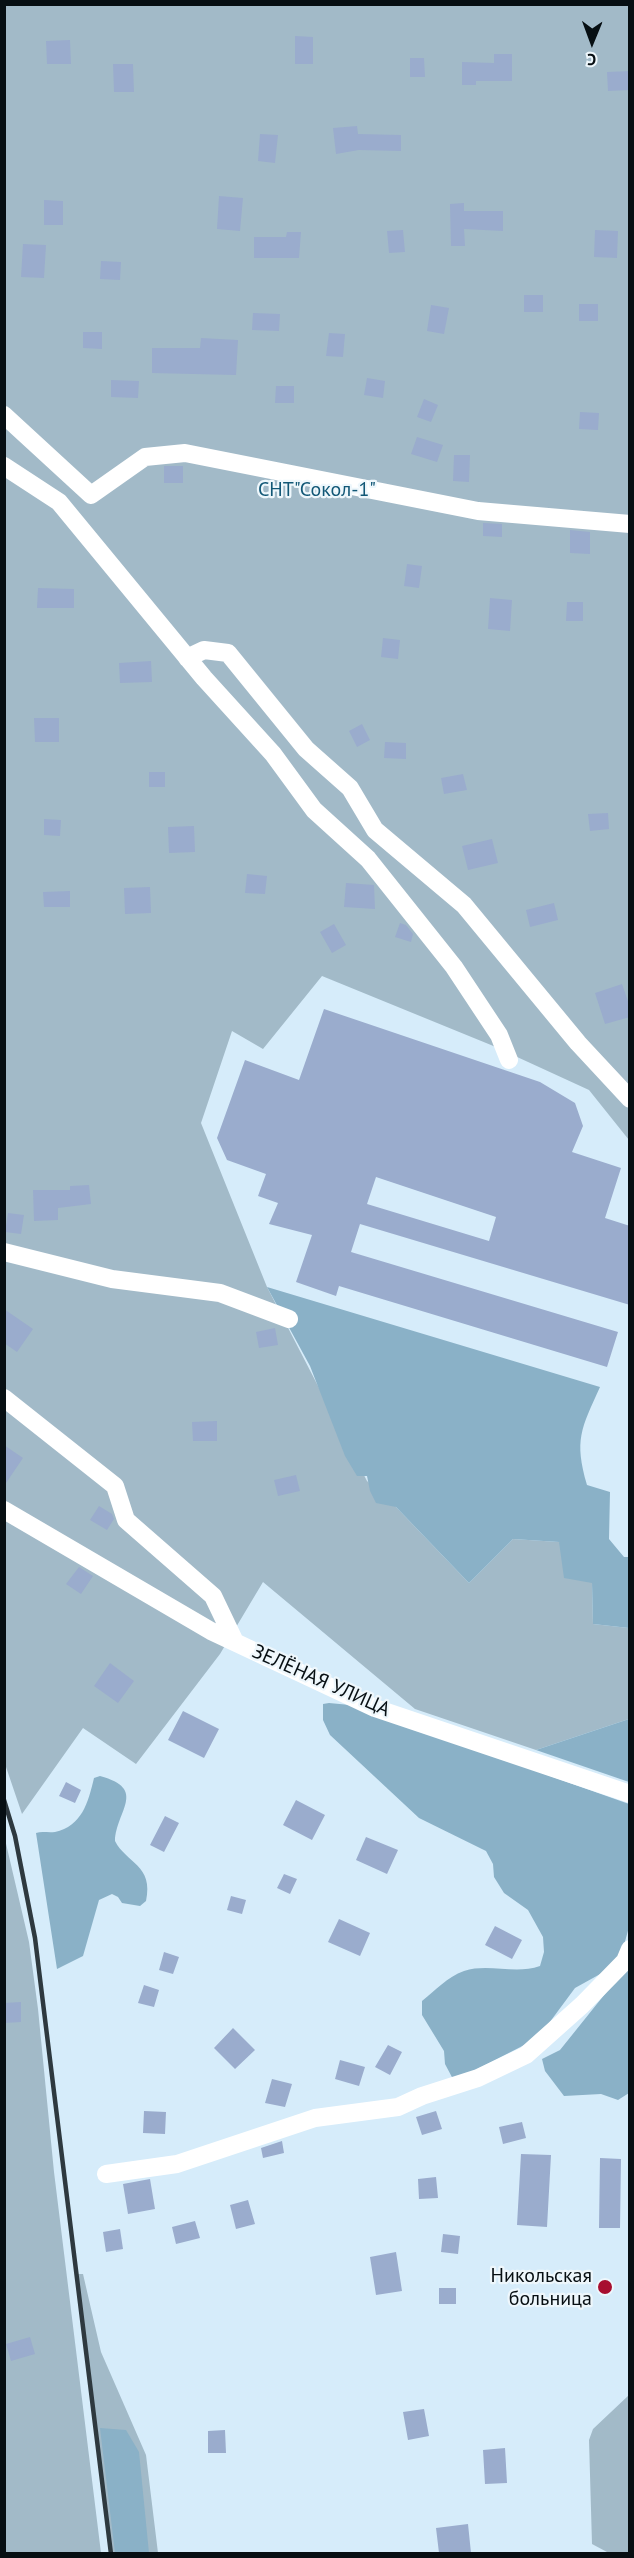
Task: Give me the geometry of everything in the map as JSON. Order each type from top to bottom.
[{"type":"street","points":[[4,415],[91,495],[145,457],[185,453],[478,511],[630,524]]},
{"type":"street","points":[[4,466],[59,502],[188,658],[273,754],[314,810],[368,859],[486,1014],[509,1060]]},
{"type":"street","points":[[188,658],[204,650],[228,653],[306,749],[350,788],[375,830],[464,905],[578,1043],[630,1099]]},
{"type":"street","points":[[4,1252],[112,1279],[220,1293],[289,1319]]},
{"type":"street","name":"ЗЕЛЁНАЯ УЛИЦА","points":[[4,1398],[115,1486],[126,1520],[213,1596],[235,1642],[375,1708],[630,1794]]},
{"type":"street","points":[[4,1510],[211,1631],[235,1642]]},
{"type":"street","points":[[106,2174],[177,2164],[315,2118],[398,2107],[478,2078],[526,2055],[582,2005],[625,1961],[630,1949]]},
{"type":"green space","name":"СНТ\"Сокол-1\"","points":[[4,5],[629,5],[629,1140],[589,1090],[491,1045],[322,976],[263,1049],[232,1031],[201,1123],[267,1287],[367,1481],[396,1507],[469,1583],[513,1539],[559,1542],[592,1582],[593,1624],[629,1628],[629,1719],[536,1750],[415,1709],[263,1582],[220,1654],[136,1764],[83,1728],[22,1814],[5,1764]]},
{"type":"green space","points":[[4,1835],[29,1942],[54,2172],[101,2553],[5,2553]]},
{"type":"green space","points":[[77,2274],[83,2274],[101,2352],[146,2455],[158,2553],[110,2553]]},
{"type":"green space","points":[[629,2395],[629,2553],[607,2552],[592,2544],[589,2440],[593,2429]]},
{"type":"shaded area","points":[[267,1287],[600,1387],[584,1425],[580,1445],[581,1457],[587,1485],[610,1492],[609,1539],[624,1557],[629,1557],[629,1628],[593,1624],[592,1583],[564,1578],[559,1542],[513,1539],[469,1583],[396,1507],[376,1503],[370,1491],[367,1476],[357,1476],[345,1456],[310,1366]]},
{"type":"shaded area","points":[[323,1704],[350,1705],[629,1804],[629,1927],[621,1956],[602,1973],[575,1988],[538,2038],[454,2081],[445,2064],[444,2051],[422,2015],[422,2001],[447,1980],[464,1971],[540,1966],[544,1952],[543,1937],[528,1910],[504,1893],[494,1877],[493,1864],[486,1851],[419,1818],[330,1735],[323,1720]]},
{"type":"shaded area","points":[[629,1719],[629,1782],[536,1750]]},
{"type":"shaded area","points":[[100,1776],[123,1787],[126,1794],[126,1802],[115,1841],[143,1872],[147,1889],[146,1901],[140,1906],[122,1903],[112,1894],[99,1900],[83,1956],[57,1969],[36,1833],[55,1832],[72,1825],[86,1804],[94,1778]]},
{"type":"shaded area","points":[[629,1964],[629,2093],[618,2100],[601,2094],[564,2096],[545,2071],[542,2059],[560,2050]]},
{"type":"shaded area","points":[[100,2428],[126,2430],[139,2452],[149,2553],[115,2553]]},
{"type":"building","points":[[295,36],[313,37],[313,64],[295,64]]},
{"type":"building","points":[[70,40],[71,64],[47,64],[46,41]]},
{"type":"building","points":[[494,54],[512,54],[512,81],[476,81],[476,85],[462,85],[462,62],[494,63]]},
{"type":"building","points":[[410,58],[424,58],[425,77],[410,77]]},
{"type":"building","points":[[113,64],[133,64],[134,92],[114,92]]},
{"type":"building","points":[[630,71],[630,90],[608,91],[607,72]]},
{"type":"building","points":[[357,126],[358,134],[401,135],[401,151],[359,150],[336,154],[333,128]]},
{"type":"building","points":[[260,134],[278,135],[275,163],[258,161]]},
{"type":"building","points":[[219,196],[243,198],[240,231],[217,229]]},
{"type":"building","points":[[44,200],[63,201],[63,225],[44,225]]},
{"type":"building","points":[[464,203],[464,211],[503,211],[503,231],[464,229],[465,246],[451,246],[450,204]]},
{"type":"building","points":[[403,230],[405,252],[389,253],[387,231]]},
{"type":"building","points":[[595,230],[618,231],[617,258],[594,257]]},
{"type":"building","points":[[287,232],[301,232],[299,258],[254,258],[254,237],[286,237]]},
{"type":"building","points":[[23,244],[46,245],[44,278],[21,277]]},
{"type":"building","points":[[101,261],[121,262],[120,280],[100,279]]},
{"type":"building","points":[[524,295],[543,295],[543,312],[524,312]]},
{"type":"building","points":[[579,304],[598,304],[598,321],[579,321]]},
{"type":"building","points":[[431,305],[449,308],[444,334],[427,331]]},
{"type":"building","points":[[253,313],[280,314],[279,331],[252,330]]},
{"type":"building","points":[[83,332],[102,332],[102,349],[83,348]]},
{"type":"building","points":[[329,333],[345,334],[343,357],[326,356]]},
{"type":"building","points":[[201,338],[238,340],[236,375],[152,373],[152,348],[200,348]]},
{"type":"building","points":[[367,378],[385,381],[383,398],[364,395]]},
{"type":"building","points":[[111,380],[139,381],[138,398],[111,397]]},
{"type":"building","points":[[276,386],[294,386],[294,403],[275,403]]},
{"type":"building","points":[[424,399],[438,405],[431,422],[417,417]]},
{"type":"building","points":[[580,412],[599,413],[598,430],[579,429]]},
{"type":"building","points":[[417,437],[443,445],[437,462],[411,454]]},
{"type":"building","points":[[454,455],[470,455],[469,482],[453,481]]},
{"type":"building","points":[[164,466],[183,466],[183,483],[164,483]]},
{"type":"building","points":[[483,523],[502,524],[502,537],[483,536]]},
{"type":"building","points":[[570,530],[590,532],[590,554],[570,553]]},
{"type":"building","points":[[407,564],[422,566],[419,588],[404,586]]},
{"type":"building","points":[[38,588],[74,589],[74,608],[37,608]]},
{"type":"building","points":[[490,598],[512,600],[510,631],[488,629]]},
{"type":"building","points":[[567,602],[583,602],[583,621],[566,621]]},
{"type":"building","points":[[383,638],[400,640],[398,659],[381,657]]},
{"type":"building","points":[[151,661],[152,682],[120,683],[119,663]]},
{"type":"building","points":[[34,718],[59,718],[59,742],[35,742]]},
{"type":"building","points":[[362,724],[370,740],[357,747],[349,731]]},
{"type":"building","points":[[385,742],[406,743],[406,759],[384,758]]},
{"type":"building","points":[[149,772],[165,772],[165,787],[149,787]]},
{"type":"building","points":[[463,774],[467,790],[444,794],[441,778]]},
{"type":"building","points":[[608,813],[609,829],[590,831],[588,814]]},
{"type":"building","points":[[44,819],[61,820],[60,836],[44,835]]},
{"type":"building","points":[[194,826],[195,852],[169,853],[168,827]]},
{"type":"building","points":[[492,839],[498,863],[468,870],[462,846]]},
{"type":"building","points":[[247,874],[267,876],[265,894],[245,893]]},
{"type":"building","points":[[346,883],[374,885],[375,909],[344,907]]},
{"type":"building","points":[[150,887],[151,913],[125,914],[124,888]]},
{"type":"building","points":[[70,891],[70,907],[44,907],[43,892]]},
{"type":"building","points":[[554,903],[558,920],[530,927],[526,910]]},
{"type":"building","points":[[400,923],[406,925],[413,934],[411,942],[395,937]]},
{"type":"building","points":[[334,924],[346,945],[332,953],[320,932]]},
{"type":"building","points":[[622,984],[630,1007],[630,1017],[605,1024],[595,993]]},
{"type":"building","points":[[324,1009],[540,1082],[575,1103],[583,1126],[572,1152],[621,1168],[605,1218],[630,1226],[630,1305],[360,1224],[351,1252],[618,1332],[607,1367],[339,1286],[336,1296],[296,1282],[312,1235],[269,1224],[278,1203],[258,1196],[266,1174],[227,1160],[217,1138],[245,1060],[299,1080]],"holes":[[[376,1177],[496,1217],[489,1241],[367,1204]]]},
{"type":"building","points":[[89,1185],[91,1204],[58,1208],[58,1220],[34,1221],[33,1190],[70,1190],[70,1186]]},
{"type":"building","points":[[8,1213],[24,1215],[21,1234],[5,1232]]},
{"type":"building","points":[[4,1309],[33,1329],[17,1352],[4,1343]]},
{"type":"building","points":[[275,1328],[278,1345],[259,1348],[256,1332]]},
{"type":"building","points":[[217,1421],[217,1441],[193,1441],[192,1422]]},
{"type":"building","points":[[4,1445],[23,1458],[4,1486]]},
{"type":"building","points":[[296,1475],[300,1491],[278,1496],[274,1480]]},
{"type":"building","points":[[99,1506],[112,1514],[114,1519],[107,1530],[90,1520]]},
{"type":"building","points":[[79,1567],[93,1576],[81,1594],[66,1584]]},
{"type":"building","points":[[110,1663],[134,1681],[118,1703],[94,1686]]},
{"type":"building","points":[[183,1711],[219,1729],[204,1758],[168,1740]]},
{"type":"building","points":[[66,1782],[81,1790],[75,1803],[59,1796]]},
{"type":"building","points":[[296,1800],[325,1815],[312,1840],[283,1825]]},
{"type":"building","points":[[165,1816],[179,1823],[164,1852],[150,1845]]},
{"type":"building","points":[[366,1837],[398,1850],[387,1874],[356,1860]]},
{"type":"building","points":[[284,1874],[297,1879],[290,1894],[277,1888]]},
{"type":"building","points":[[231,1896],[246,1900],[242,1914],[227,1910]]},
{"type":"building","points":[[339,1919],[370,1933],[360,1956],[328,1942]]},
{"type":"building","points":[[495,1926],[522,1940],[512,1959],[485,1945]]},
{"type":"building","points":[[164,1952],[179,1957],[173,1974],[159,1970]]},
{"type":"building","points":[[144,1985],[159,1990],[154,2007],[138,2003]]},
{"type":"building","points":[[21,2002],[21,2022],[4,2023],[4,2003]]},
{"type":"building","points":[[233,2028],[255,2050],[235,2069],[214,2048]]},
{"type":"building","points":[[388,2045],[402,2052],[390,2075],[375,2067]]},
{"type":"building","points":[[340,2060],[365,2067],[359,2086],[335,2079]]},
{"type":"building","points":[[272,2079],[292,2084],[285,2107],[265,2103]]},
{"type":"building","points":[[144,2111],[166,2112],[165,2134],[143,2133]]},
{"type":"building","points":[[436,2111],[442,2129],[422,2135],[416,2117]]},
{"type":"building","points":[[522,2122],[526,2138],[503,2144],[499,2127]]},
{"type":"building","points":[[282,2141],[284,2153],[263,2158],[261,2148]]},
{"type":"building","points":[[521,2154],[551,2155],[547,2227],[517,2225]]},
{"type":"building","points":[[600,2158],[621,2159],[620,2228],[599,2228]]},
{"type":"building","points":[[436,2177],[438,2198],[419,2199],[418,2179]]},
{"type":"building","points":[[150,2179],[155,2209],[128,2214],[123,2184]]},
{"type":"building","points":[[248,2200],[255,2224],[236,2229],[230,2205]]},
{"type":"building","points":[[195,2221],[200,2238],[176,2244],[172,2227]]},
{"type":"building","points":[[120,2229],[123,2249],[106,2252],[103,2232]]},
{"type":"building","points":[[443,2234],[460,2236],[458,2254],[441,2252]]},
{"type":"building","points":[[396,2252],[402,2291],[376,2295],[370,2257]]},
{"type":"building","points":[[439,2288],[456,2288],[456,2304],[439,2304]]},
{"type":"building","points":[[30,2337],[35,2354],[11,2361],[6,2344]]},
{"type":"building","points":[[424,2409],[429,2436],[408,2440],[403,2412]]},
{"type":"building","points":[[225,2430],[226,2453],[208,2453],[208,2431]]},
{"type":"building","points":[[505,2448],[507,2483],[485,2484],[483,2450]]},
{"type":"building","points":[[468,2524],[471,2553],[439,2553],[436,2528]]},
{"type":"railway","points":[[4,1800],[15,1836],[35,1938],[111,2554]]},
{"type":"place","name":"Никольская больница","points":[[605,2287]]}]
